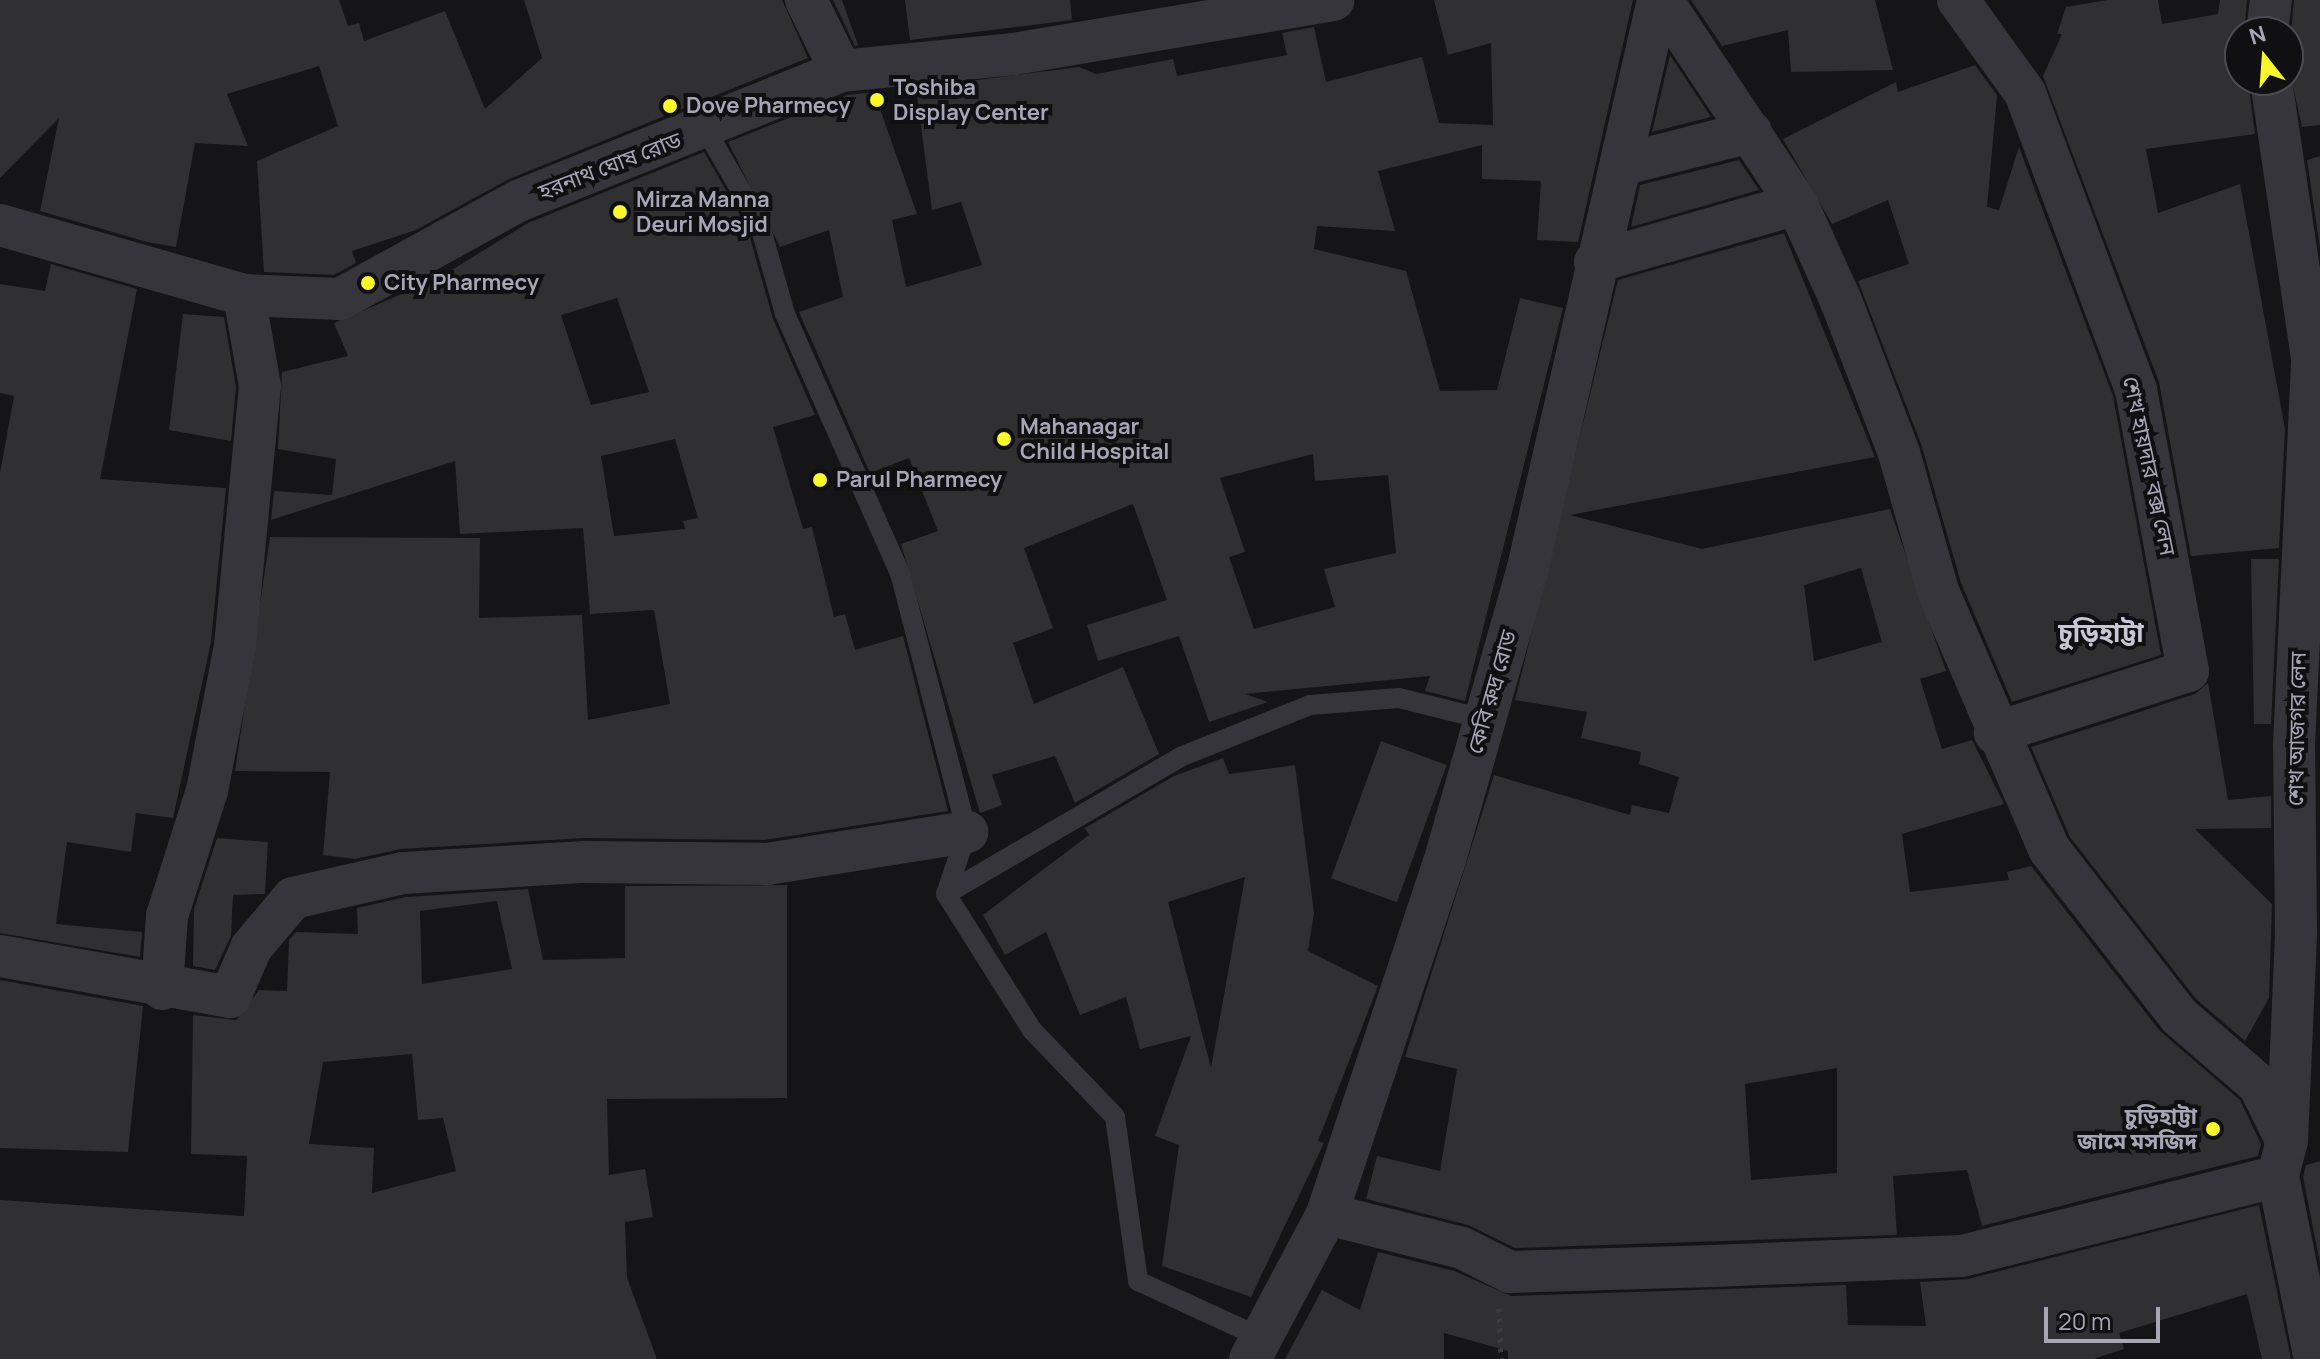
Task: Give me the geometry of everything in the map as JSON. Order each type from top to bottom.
[{"type":"street","points":[[806,0],[841,71]]},
{"type":"street","name":"হরনাথ ঘোষ রোড","points":[[0,225],[244,295],[340,299],[518,201],[706,130],[841,71],[1060,48],[1333,0]]},
{"type":"street","points":[[1660,0],[1797,204],[1899,453],[1938,591],[1995,733],[2049,849],[2090,910],[2179,1016],[2259,1085],[2295,1150],[2315,1359]]},
{"type":"street","name":"কেবি রুদ্র রোড","points":[[1256,1348],[1327,1214],[1422,938],[1527,572],[1595,262],[1625,164],[1660,0]]},
{"type":"street","name":"শেখ হায়দার বক্স লেন","points":[[1958,0],[2025,93],[2136,390],[2188,671],[1995,733]]},
{"type":"street","name":"শেখ আজগর লেন","points":[[2273,96],[2312,358],[2294,745],[2295,1150]]},
{"type":"street","points":[[1625,164],[1751,132]]},
{"type":"street","points":[[1595,262],[1797,204]]},
{"type":"street","points":[[162,989],[167,916],[207,791],[235,645],[260,386],[244,295]]},
{"type":"street","points":[[0,956],[162,989],[230,997],[251,948],[293,898],[403,873],[585,862],[767,864],[967,832]]},
{"type":"street","points":[[1327,1214],[1462,1248],[1510,1272],[1962,1256],[2295,1150]]},
{"type":"lane","points":[[706,130],[759,222],[785,314],[900,573],[967,832],[946,894]]},
{"type":"lane","points":[[946,894],[1180,757],[1310,705],[1399,698],[1483,719]]},
{"type":"lane","points":[[946,894],[1032,1030],[1115,1117],[1138,1281],[1256,1348]]},
{"type":"path","points":[[1501,1359],[1497,1317],[1510,1272]]},
{"type":"building","points":[[0,0],[339,0],[348,26],[359,23],[364,41],[445,11],[485,109],[542,58],[524,0],[782,0],[808,58],[509,179],[416,230],[352,251],[356,263],[334,275],[264,272],[257,161],[338,126],[319,66],[227,94],[248,146],[195,143],[176,247],[147,242],[40,211],[59,118],[0,178]]},
{"type":"building","points":[[833,0],[842,0],[858,45],[855,46]]},
{"type":"building","points":[[905,0],[1070,0],[1072,20],[910,40]]},
{"type":"building","points":[[1434,0],[1633,0],[1578,242],[1537,240],[1541,181],[1482,179],[1482,145],[1378,171],[1395,231],[1317,226],[1314,249],[1406,271],[1440,391],[1497,390],[1520,298],[1563,308],[1465,701],[1425,691],[1430,676],[1245,694],[1268,702],[1209,722],[1179,636],[1098,661],[1087,625],[1167,600],[1133,504],[1024,548],[1053,628],[1013,643],[1034,704],[1123,667],[1159,754],[1075,803],[1055,756],[992,775],[1002,805],[980,813],[901,544],[938,531],[909,458],[870,473],[799,312],[843,297],[829,230],[780,247],[728,142],[847,95],[874,92],[917,214],[892,220],[906,287],[982,265],[961,202],[932,210],[916,88],[1079,67],[1096,74],[1173,59],[1177,76],[1287,55],[1282,33],[1314,27],[1326,82],[1422,57],[1439,123],[1493,125],[1491,43],[1448,55]],"holes":[[[1313,454],[1315,481],[1388,475],[1396,553],[1324,569],[1335,607],[1254,629],[1229,557],[1245,552],[1220,478]]]},
{"type":"building","points":[[1691,0],[1875,0],[1893,70],[1791,72],[1788,30],[1722,46]]},
{"type":"building","points":[[2107,0],[2158,0],[2162,24],[2218,14],[2220,0],[2247,0],[2246,16],[2224,16],[2224,96],[2250,96],[2255,134],[2146,149],[2158,213],[2240,184],[2285,429],[2279,548],[2191,556],[2159,382],[2043,76],[2062,34],[2057,34],[2066,7]]},
{"type":"building","points":[[2294,0],[2320,0],[2320,125],[2302,127],[2295,96],[2304,96],[2304,16],[2292,16]]},
{"type":"building","points":[[1670,55],[1711,117],[1652,132]]},
{"type":"building","points":[[1975,65],[1997,95],[1987,207],[1999,210],[2019,147],[2113,396],[2161,655],[2012,702],[1961,583],[1921,444],[1858,281],[1909,264],[1888,200],[1832,224],[1783,139],[1896,82],[1898,92]]},
{"type":"building","points":[[704,152],[747,227],[773,319],[815,415],[773,427],[803,529],[812,527],[834,617],[845,614],[855,650],[903,636],[948,811],[765,840],[584,838],[401,849],[355,859],[323,855],[330,772],[235,771],[270,537],[480,538],[479,618],[582,615],[588,720],[670,704],[654,610],[590,614],[583,528],[460,534],[455,461],[271,520],[274,491],[332,495],[336,459],[278,449],[282,372],[348,356],[334,323],[437,279],[528,223]],"holes":[[[617,298],[649,392],[591,405],[561,315]],[[675,439],[698,518],[683,521],[685,529],[614,536],[601,456]]]},
{"type":"building","points":[[2320,156],[2320,248],[2307,160]]},
{"type":"building","points":[[1739,160],[1759,190],[1631,227],[1640,185]]},
{"type":"building","points":[[1784,233],[1875,457],[1570,515],[1702,549],[1890,509],[1946,671],[1920,679],[1942,749],[1972,740],[2004,804],[1902,834],[1910,892],[2009,880],[2007,872],[2031,866],[2160,1031],[2240,1100],[2261,1144],[2258,1156],[1982,1226],[1967,1170],[1893,1176],[1897,1235],[1515,1248],[1468,1225],[1366,1199],[1377,1156],[1440,1171],[1457,1069],[1405,1057],[1494,775],[1630,815],[1632,805],[1669,813],[1679,777],[1639,764],[1641,752],[1581,738],[1587,712],[1515,700],[1618,280]],"holes":[[[1861,568],[1882,642],[1814,661],[1804,585]],[[1837,1068],[1837,1173],[1751,1180],[1745,1084]]]},
{"type":"building","points":[[51,264],[137,289],[100,479],[226,488],[211,642],[173,818],[136,813],[131,852],[67,842],[56,924],[142,932],[140,957],[0,933],[0,473],[14,396],[0,393],[0,284],[45,291]]},
{"type":"building","points":[[183,314],[224,317],[236,387],[231,441],[169,430]]},
{"type":"building","points":[[2251,559],[2279,559],[2271,724],[2254,724]]},
{"type":"building","points":[[2208,683],[2228,800],[2271,796],[2271,828],[2195,829],[2272,904],[2269,998],[2245,1041],[2196,999],[2070,837],[2031,747],[2195,694]]},
{"type":"building","points":[[1381,741],[1447,765],[1397,902],[1331,878]]},
{"type":"building","points":[[1223,758],[1229,774],[1295,765],[1314,913],[1308,951],[1378,986],[1318,1141],[1324,1143],[1251,1297],[1162,1266],[1179,1145],[1155,1136],[1191,1036],[1140,1049],[1126,997],[1080,1015],[1046,932],[1005,955],[983,915],[1089,835],[1085,828],[1174,776]],"holes":[[[1245,877],[1211,1068],[1168,902]]]},
{"type":"building","points":[[217,838],[268,842],[265,894],[233,895],[231,936],[215,970],[193,966],[194,909]]},
{"type":"building","points":[[787,885],[787,1098],[607,1099],[609,1175],[645,1169],[653,1217],[625,1222],[627,1278],[657,1359],[0,1359],[0,1200],[244,1216],[247,1156],[191,1154],[193,1015],[236,1020],[259,990],[287,991],[289,940],[296,932],[358,934],[357,908],[406,897],[528,889],[543,960],[625,958],[625,886]],"holes":[[[497,901],[512,969],[422,984],[420,911]],[[412,1054],[418,1120],[443,1118],[456,1171],[372,1193],[374,1148],[309,1144],[323,1062]]]},
{"type":"building","points":[[0,980],[143,1006],[128,1152],[0,1148]]},
{"type":"building","points":[[2320,1161],[2320,1263],[2303,1177],[2306,1165]]},
{"type":"building","points":[[2259,1205],[2291,1359],[2262,1359],[2247,1294],[2119,1333],[2124,1349],[2093,1359],[1508,1359],[1508,1351],[1444,1333],[1444,1359],[1285,1359],[1322,1290],[1360,1310],[1378,1252],[1454,1271],[1511,1296],[1846,1285],[1848,1325],[1926,1326],[1920,1282],[1968,1279]]},
{"type":"place","name":"Toshiba Display Center","points":[[877,100]]},
{"type":"place","name":"Dove Pharmecy","points":[[670,106]]},
{"type":"place","name":"Mirza Manna Deuri Mosjid","points":[[620,212]]},
{"type":"place","name":"City Pharmecy","points":[[368,283]]},
{"type":"place","name":"Mahanagar Child Hospital","points":[[1004,439]]},
{"type":"place","name":"Parul Pharmecy","points":[[820,480]]},
{"type":"place","name":"চুড়িহাট্টা জামে মসজিদ","points":[[2213,1129]]},
{"type":"district","name":"চুড়িহাট্টা","points":[[2101,633]]}]
